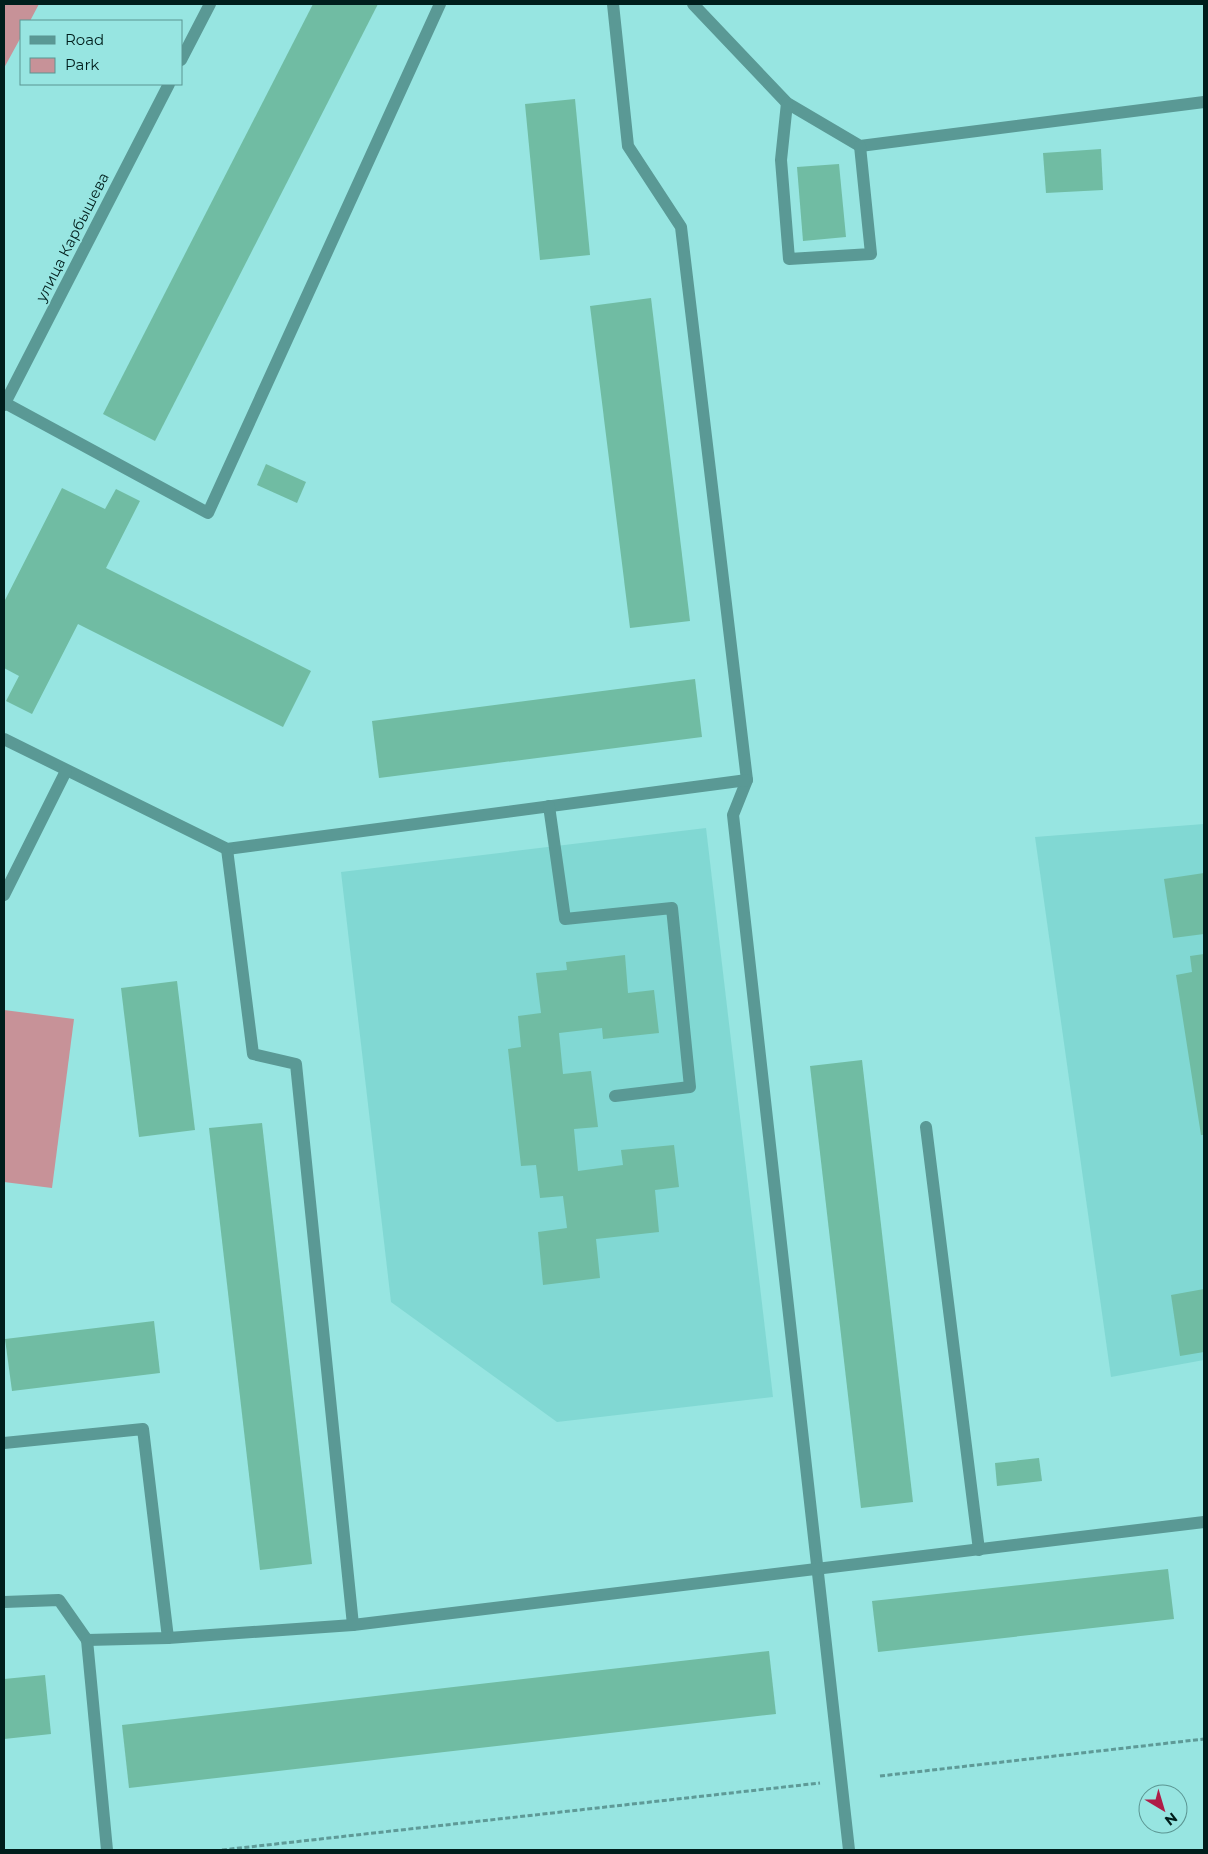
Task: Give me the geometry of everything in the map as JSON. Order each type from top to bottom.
[{"type":"street","points":[[182,58],[210,4]]},
{"type":"street","points":[[4,404],[208,513],[440,4]]},
{"type":"street","points":[[613,4],[628,146],[681,227],[748,780],[733,815],[849,1850]]},
{"type":"street","points":[[693,4],[787,103],[860,146],[1204,102]]},
{"type":"street","name":"улица Карбышева","points":[[4,404],[168,85]]},
{"type":"street","points":[[787,103],[781,160],[789,259],[871,254],[860,146]]},
{"type":"street","points":[[4,739],[227,849],[748,780]]},
{"type":"street","points":[[4,895],[66,771]]},
{"type":"street","points":[[549,806],[565,919],[672,908],[690,1087],[615,1096]]},
{"type":"street","points":[[227,849],[253,1054],[296,1064],[354,1625]]},
{"type":"street","points":[[926,1127],[980,1550]]},
{"type":"street","points":[[4,1443],[143,1429],[168,1638]]},
{"type":"street","points":[[87,1640],[168,1638],[354,1625],[1204,1522]]},
{"type":"street","points":[[4,1602],[59,1600],[87,1640],[107,1850]]},
{"type":"path","points":[[880,1776],[1204,1739]]},
{"type":"path","points":[[222,1850],[820,1783]]},
{"type":"shaded area","points":[[1204,824],[1204,1360],[1111,1377],[1035,837]]},
{"type":"shaded area","points":[[706,828],[773,1397],[557,1422],[391,1302],[341,872]]},
{"type":"green space","points":[[4,4],[39,4],[31,20],[20,20],[20,39],[4,68]]},
{"type":"green space","points":[[4,1010],[74,1019],[52,1188],[4,1182]]},
{"type":"building","points":[[313,4],[378,4],[155,441],[103,414]]},
{"type":"building","points":[[575,99],[590,255],[540,260],[525,104]]},
{"type":"building","points":[[1101,149],[1103,190],[1046,193],[1043,153]]},
{"type":"building","points":[[839,164],[846,237],[803,241],[797,167]]},
{"type":"building","points":[[651,298],[690,621],[630,628],[590,306]]},
{"type":"building","points":[[266,464],[306,482],[297,503],[257,485]]},
{"type":"building","points":[[62,488],[105,509],[116,489],[140,501],[106,568],[311,671],[283,727],[78,624],[32,714],[6,701],[19,676],[4,668],[4,602]]},
{"type":"building","points":[[695,679],[702,737],[379,778],[372,721]]},
{"type":"building","points":[[1204,873],[1204,934],[1173,938],[1164,879]]},
{"type":"building","points":[[1204,954],[1204,1135],[1201,1135],[1176,975],[1192,972],[1190,956]]},
{"type":"building","points":[[625,955],[628,993],[654,990],[659,1033],[603,1039],[602,1028],[559,1033],[563,1074],[591,1071],[598,1127],[574,1129],[578,1171],[623,1165],[621,1150],[674,1145],[679,1187],[655,1190],[659,1232],[596,1239],[600,1278],[543,1285],[538,1232],[567,1228],[563,1196],[540,1198],[536,1165],[521,1166],[508,1049],[521,1047],[518,1016],[541,1013],[536,973],[567,970],[566,962]]},
{"type":"building","points":[[177,981],[195,1130],[139,1137],[121,988]]},
{"type":"building","points":[[862,1060],[913,1502],[861,1508],[810,1066]]},
{"type":"building","points":[[262,1123],[312,1564],[260,1570],[209,1128]]},
{"type":"building","points":[[1204,1289],[1204,1352],[1180,1356],[1171,1295]]},
{"type":"building","points":[[154,1321],[160,1373],[12,1391],[5,1339]]},
{"type":"building","points":[[1039,1458],[1042,1481],[997,1486],[995,1463]]},
{"type":"building","points":[[1168,1569],[1174,1619],[878,1652],[872,1601]]},
{"type":"building","points":[[769,1651],[776,1714],[129,1788],[122,1725]]},
{"type":"building","points":[[45,1675],[51,1734],[4,1739],[4,1679]]}]
